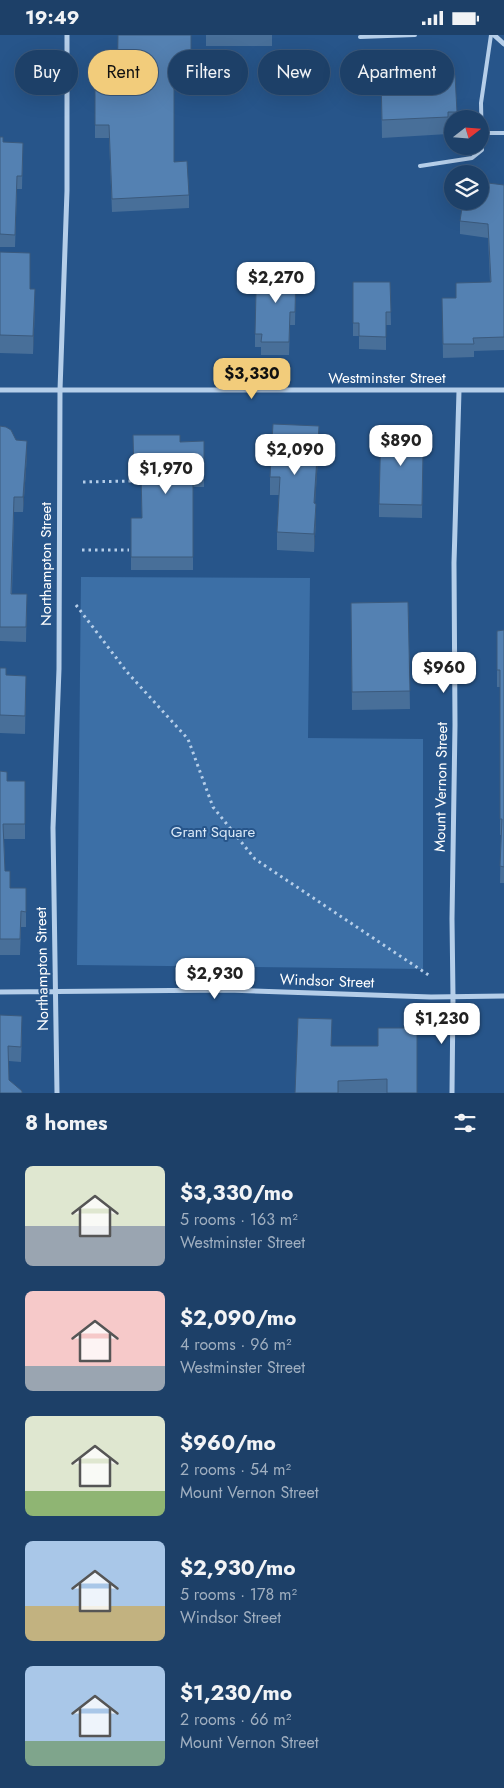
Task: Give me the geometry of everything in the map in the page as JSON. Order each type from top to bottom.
[{"type":"street","name":"Northampton Street","points":[[56,1093],[53,828],[59,669],[60,390],[67,191],[67,35]]},
{"type":"street","points":[[492,35],[504,44]]},
{"type":"street","name":"Westminster Street","points":[[0,390],[504,390]]},
{"type":"street","name":"Mount Vernon Street","points":[[452,1093],[455,725],[454,563],[459,391]]},
{"type":"street","name":"Windsor Street","points":[[0,992],[228,990],[453,997],[504,996]]},
{"type":"lane","points":[[360,37],[416,35]]},
{"type":"lane","points":[[481,110],[492,35]]},
{"type":"lane","points":[[489,133],[504,133]]},
{"type":"lane","points":[[420,166],[472,158],[476,155]]},
{"type":"path","points":[[83,482],[131,481]]},
{"type":"path","points":[[82,550],[129,550]]},
{"type":"path","points":[[58,583],[127,672],[188,739],[213,807],[255,859],[430,976]]},
{"type":"green space","name":"Grant Square","points":[[81,577],[310,578],[308,738],[423,739],[423,969],[77,965]]},
{"type":"building","points":[[118,35],[191,35],[191,50],[168,50],[168,95],[174,95],[174,162],[187,161],[189,195],[112,199],[109,125],[95,125],[95,95],[158,95],[158,50],[118,50]]},
{"type":"building","points":[[455,75],[457,110],[444,110],[444,117],[382,120],[381,95],[454,95]]},
{"type":"building","points":[[0,137],[3,137],[3,142],[23,143],[22,176],[17,176],[15,235],[0,234]]},
{"type":"building","points":[[489,183],[504,185],[504,337],[473,338],[474,344],[443,344],[442,298],[456,298],[456,283],[491,282],[488,224],[460,221],[462,210],[489,210]]},
{"type":"building","points":[[0,252],[30,253],[30,289],[35,289],[33,336],[0,335]]},
{"type":"building","points":[[262,268],[296,269],[295,312],[290,312],[289,342],[261,342],[262,334],[255,334],[256,292],[261,293]]},
{"type":"building","points":[[353,282],[390,282],[391,312],[386,312],[386,337],[359,336],[359,323],[353,323]]},
{"type":"building","points":[[273,424],[319,426],[314,534],[277,532],[280,477],[270,477]]},
{"type":"building","points":[[0,426],[11,430],[16,440],[27,441],[23,497],[14,497],[11,594],[27,594],[26,627],[0,627]]},
{"type":"building","points":[[381,427],[418,428],[417,451],[423,452],[422,505],[379,504]]},
{"type":"building","points":[[133,435],[180,435],[180,442],[204,441],[204,474],[193,474],[193,557],[131,557],[131,518],[142,518],[141,472],[134,472]]},
{"type":"building","points":[[408,602],[410,691],[352,692],[351,603]]},
{"type":"building","points":[[504,630],[504,867],[500,866],[502,819],[500,819],[500,670],[497,670],[497,631]]},
{"type":"building","points":[[0,668],[6,668],[6,675],[26,676],[25,716],[0,715]]},
{"type":"building","points":[[0,771],[7,772],[7,781],[25,781],[25,824],[3,824],[5,871],[10,871],[10,888],[26,888],[26,912],[21,911],[20,939],[0,939]]},
{"type":"building","points":[[0,1015],[22,1016],[21,1047],[8,1046],[9,1080],[22,1093],[0,1093]]},
{"type":"building","points":[[298,1018],[332,1019],[331,1046],[378,1046],[378,1028],[417,1028],[417,1093],[387,1093],[387,1079],[338,1081],[338,1093],[295,1093]]}]
